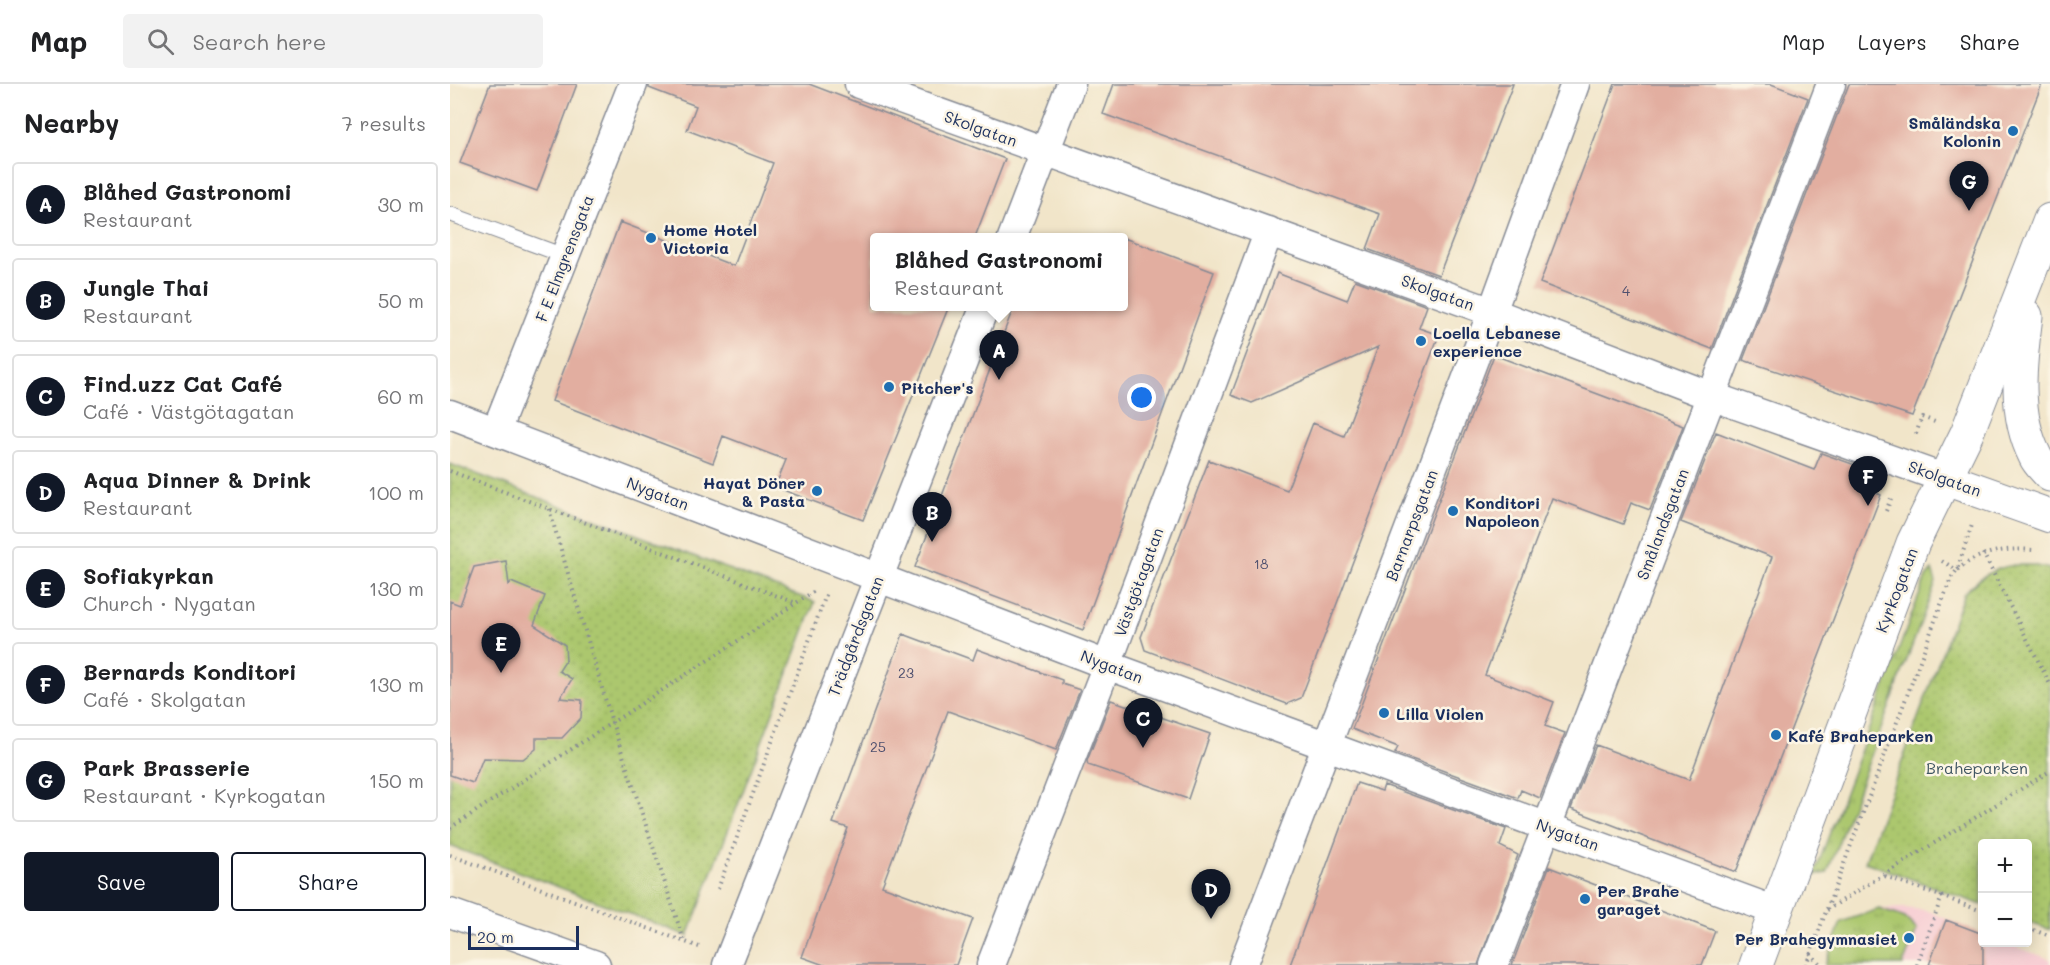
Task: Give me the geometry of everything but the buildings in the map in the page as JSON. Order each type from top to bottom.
[{"type":"street","name":"F E Elmgrensgata","points":[[496,431],[633,84]]},
{"type":"street","name":"Skolgatan","points":[[859,84],[1492,312],[1710,396],[2050,516]]},
{"type":"street","points":[[1014,233],[1071,84]]},
{"type":"street","name":"Barnarpsgatan","points":[[1243,965],[1492,312],[1575,84]]},
{"type":"street","name":"Smålandsgatan","points":[[1494,965],[1831,84]]},
{"type":"street","name":"Kyrkogatan","points":[[1756,965],[1913,543],[1967,434],[2050,220]]},
{"type":"street","name":"Västgötagatan","points":[[991,965],[1107,664],[1269,231]]},
{"type":"street","points":[[2032,267],[2019,369],[2022,411],[2036,458],[2050,475]]},
{"type":"street","name":"Trädgårdsgatan","points":[[728,961],[983,311]]},
{"type":"street","name":"Nygatan","points":[[450,414],[842,574],[878,577],[1327,747],[1776,911]]},
{"type":"street","points":[[450,913],[596,965]]},
{"type":"lane","points":[[450,214],[565,256]]},
{"type":"path","points":[[450,471],[796,603]]},
{"type":"path","points":[[1957,570],[1983,492]]},
{"type":"path","points":[[549,509],[612,722],[684,942]]},
{"type":"path","points":[[1806,965],[1951,578],[1968,561],[1983,553],[2000,549],[2039,551]]},
{"type":"path","points":[[1983,553],[2050,684]]},
{"type":"path","points":[[451,826],[842,574]]},
{"type":"path","points":[[717,891],[842,574]]},
{"type":"path","points":[[1826,911],[2050,771]]},
{"type":"path","points":[[450,855],[684,942],[728,961]]},
{"type":"path","points":[[1885,876],[1978,909]]},
{"type":"path","points":[[1917,965],[1942,896]]},
{"type":"path","points":[[2032,929],[2050,936]]},
{"type":"path","points":[[1810,952],[1821,965]]},
{"type":"shaded area","name":"Per Brahegymnasiet","points":[[1879,909],[1926,910],[1978,932],[1978,947],[2017,947],[2050,959],[2050,965],[1825,965],[1841,922]]},
{"type":"green space","points":[[450,464],[815,602],[688,936],[450,846]]},
{"type":"green space","name":"Braheparken","points":[[2014,565],[2034,565],[2050,569],[2050,930],[2032,923],[2032,839],[1978,839],[1978,904],[1865,862],[1964,593],[1986,574]]},
{"type":"green space","points":[[1932,570],[1936,582],[1827,873],[1814,875],[1926,577]]},
{"type":"green space","points":[[1879,909],[1905,918],[1917,930],[1903,965],[1825,965],[1841,922]]},
{"type":"place","name":"Småländska Kolonin","points":[[2013,131]]},
{"type":"place","name":"Park Brasserie","points":[[1969,211]]},
{"type":"place","name":"Home Hotel Victoria","points":[[651,238]]},
{"type":"place","name":"Loella Lebanese experience","points":[[1421,341]]},
{"type":"place","name":"Blåhed Gastronomi","points":[[999,380]]},
{"type":"place","name":"Pitcher's","points":[[889,387]]},
{"type":"place","name":"Hayat Döner & Pasta","points":[[817,491]]},
{"type":"place","name":"Bernards Konditori","points":[[1868,506]]},
{"type":"place","name":"Konditori Napoleon","points":[[1453,511]]},
{"type":"place","name":"Jungle Thai","points":[[932,542]]},
{"type":"place","name":"Sofiakyrkan","points":[[501,673]]},
{"type":"place","name":"Lilla Violen","points":[[1384,713]]},
{"type":"place","name":"Kafé Braheparken","points":[[1776,735]]},
{"type":"place","name":"Find.uzz Cat Café","points":[[1143,748]]},
{"type":"place","name":"Per Brahe garaget","points":[[1585,899]]},
{"type":"place","name":"Aqua Dinner & Drink","points":[[1211,919]]},
{"type":"place","name":"Per Brahegymnasiet","points":[[1909,938]]}]
